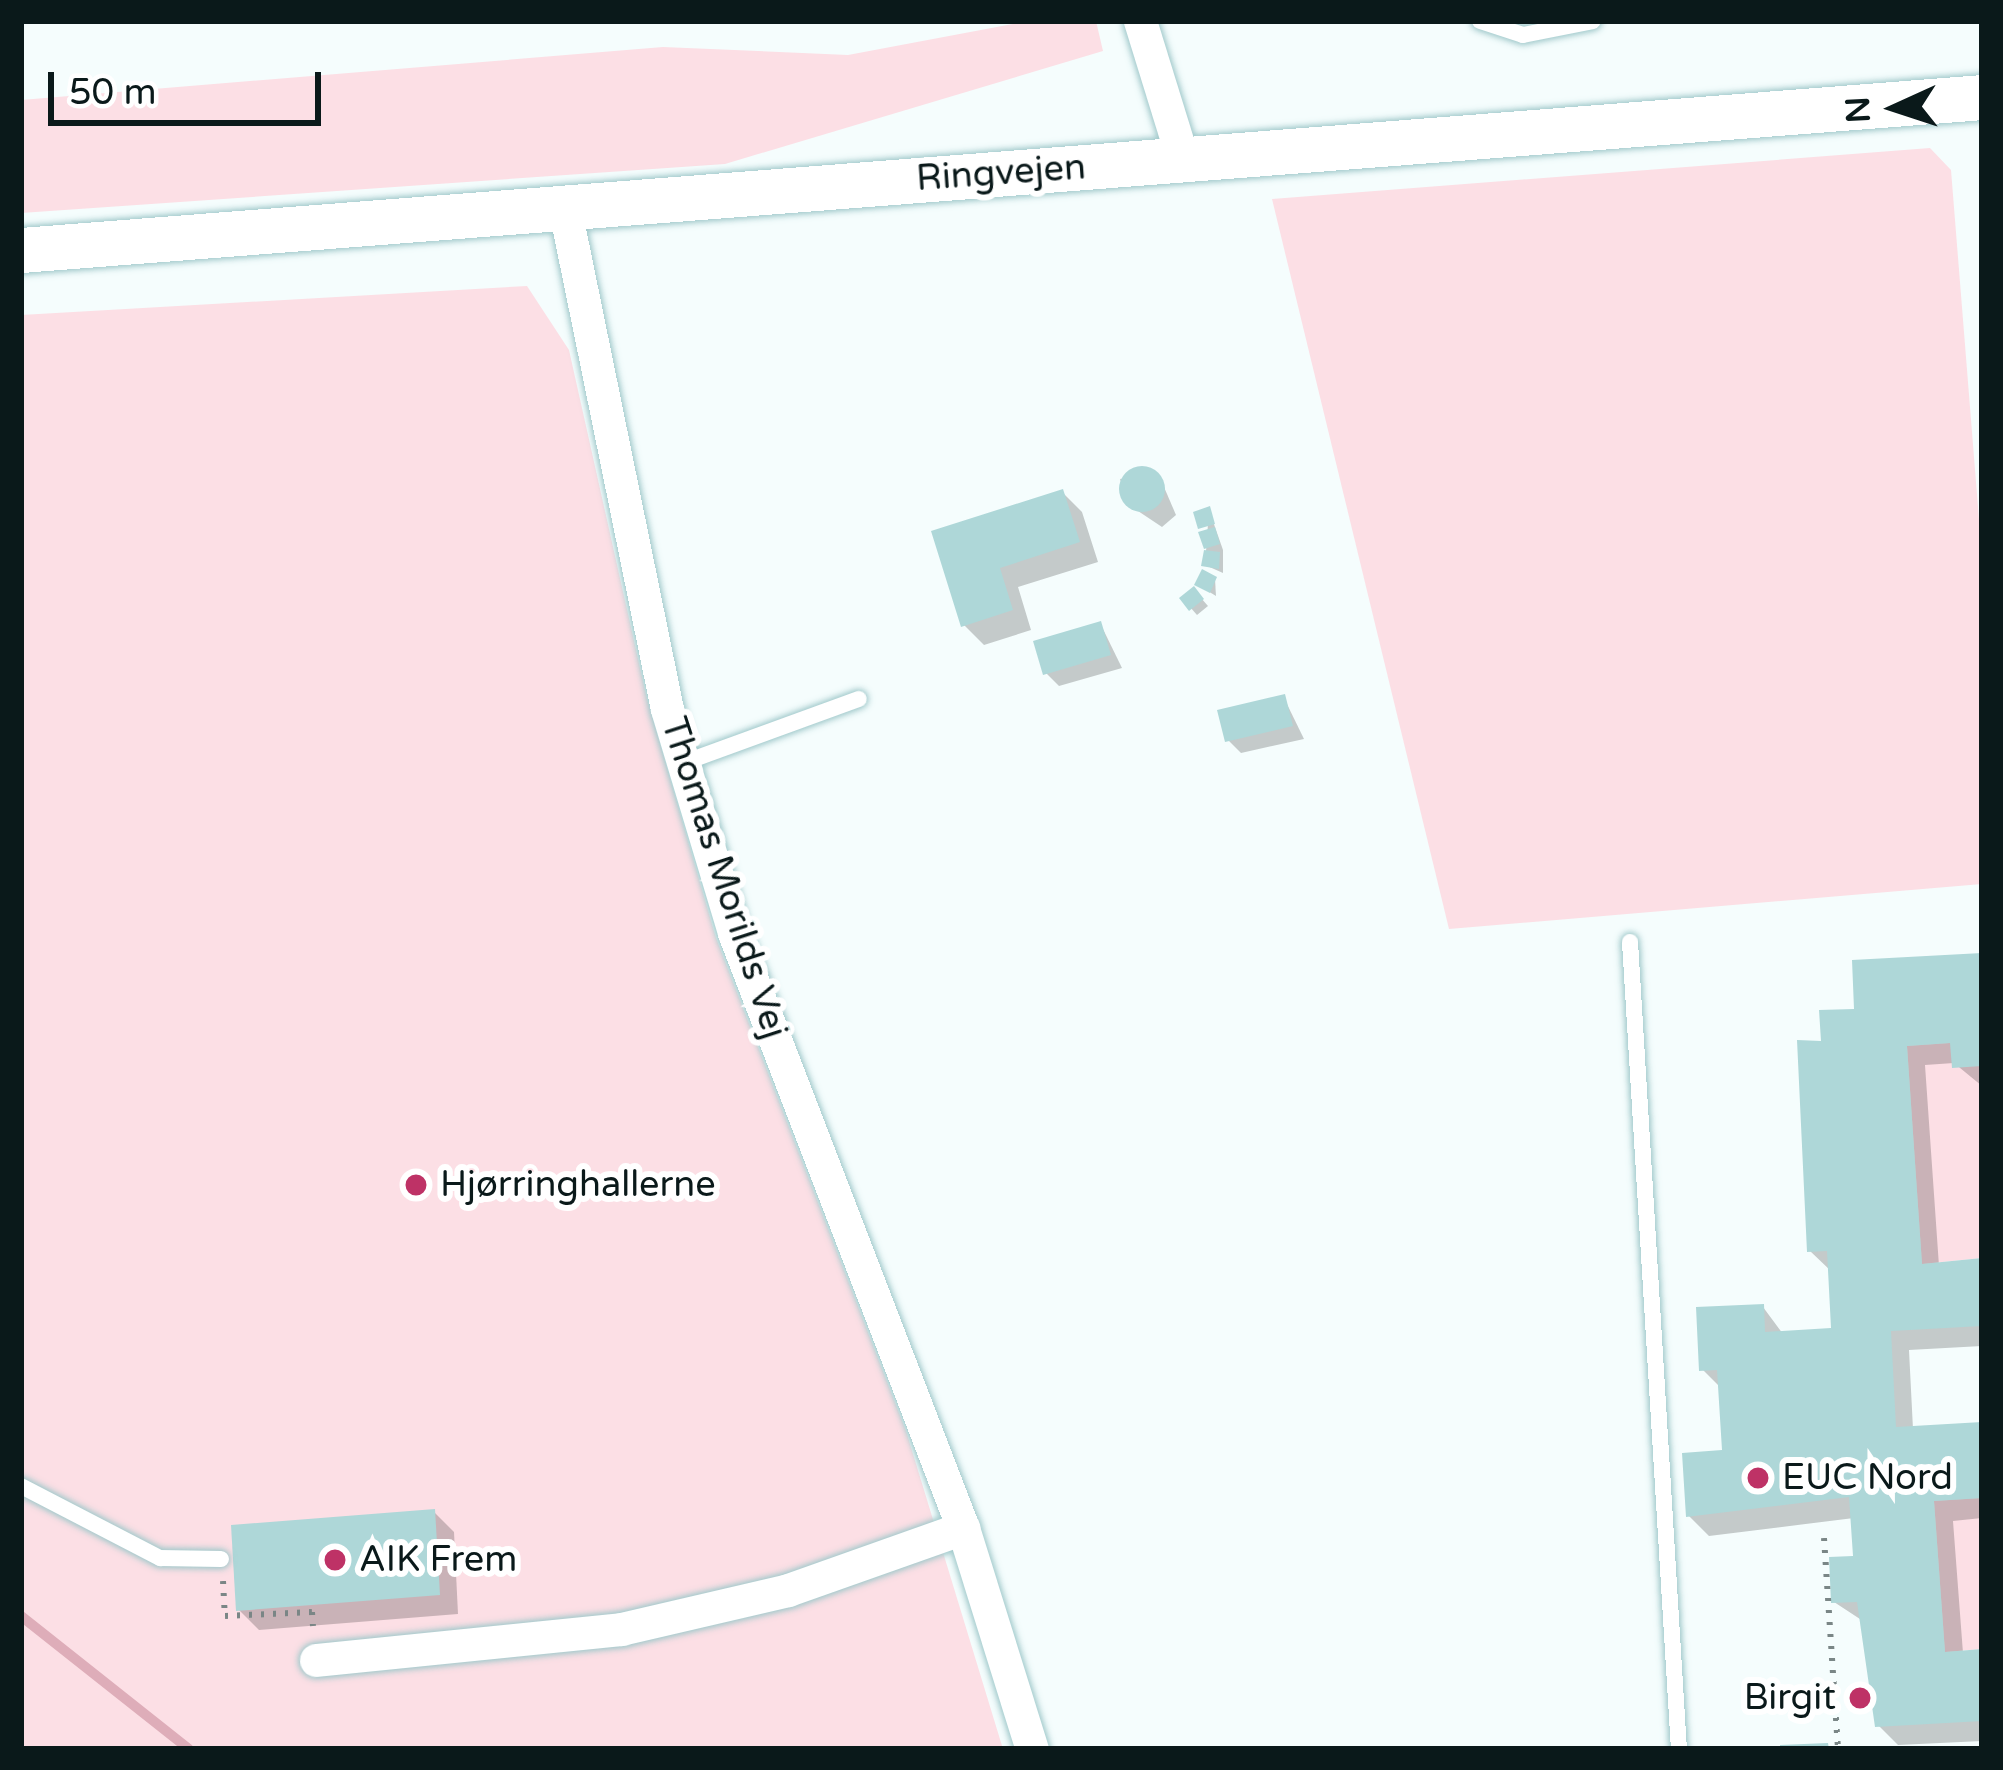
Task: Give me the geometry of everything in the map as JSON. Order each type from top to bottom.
[{"type":"main road","name":"Ringvejen","points":[[21,250],[1982,97]]},
{"type":"street","points":[[1140,21],[1183,160]]},
{"type":"street","name":"Thomas Morilds Vej","points":[[564,205],[683,763],[734,933],[963,1528],[1032,1749]]},
{"type":"street","points":[[316,1660],[621,1629],[788,1590],[963,1528]]},
{"type":"lane","points":[[1480,21],[1523,34],[1593,21]]},
{"type":"lane","points":[[683,763],[859,699]]},
{"type":"lane","points":[[1630,942],[1679,1749]]},
{"type":"lane","points":[[21,1486],[160,1558],[221,1559]]},
{"type":"path","points":[[1824,1538],[1838,1749]]},
{"type":"path","points":[[221,1559],[225,1616],[312,1612],[316,1660]]},
{"type":"shaded area","points":[[1028,21],[1096,21],[1103,51],[725,164],[21,213],[21,100],[663,47],[848,55]]},
{"type":"shaded area","points":[[1930,148],[1951,170],[1982,557],[1982,884],[1449,929],[1272,199]]},
{"type":"shaded area","name":"Hjørringhallerne","points":[[527,286],[569,350],[647,699],[716,938],[906,1431],[1003,1749],[21,1749],[21,315]]},
{"type":"shaded area","points":[[1950,1043],[1982,1066],[1982,1258],[1922,1264],[1907,1046]]},
{"type":"shaded area","points":[[1982,1498],[1982,1649],[1945,1652],[1934,1501]]},
{"type":"building","points":[[1142,466],[1158,473],[1165,489],[1158,505],[1142,512],[1126,505],[1119,489],[1126,473]]},
{"type":"building","points":[[1063,489],[1080,542],[1000,568],[1013,610],[961,627],[931,531]]},
{"type":"building","points":[[1210,506],[1215,524],[1198,529],[1193,512]]},
{"type":"building","points":[[1215,527],[1220,544],[1204,549],[1198,532]]},
{"type":"building","points":[[1204,550],[1220,552],[1219,569],[1201,566]]},
{"type":"building","points":[[1202,569],[1217,577],[1210,593],[1194,585]]},
{"type":"building","points":[[1194,586],[1204,599],[1189,611],[1179,598]]},
{"type":"building","points":[[1101,621],[1111,655],[1043,675],[1033,641]]},
{"type":"building","points":[[1285,694],[1293,726],[1225,742],[1217,710]]},
{"type":"building","points":[[1982,953],[1982,1066],[1952,1068],[1950,1043],[1907,1046],[1922,1264],[1982,1258],[1982,1326],[1891,1331],[1896,1427],[1982,1422],[1982,1498],[1934,1501],[1945,1652],[1982,1649],[1982,1721],[1875,1727],[1857,1602],[1831,1603],[1829,1557],[1853,1556],[1849,1497],[1686,1517],[1682,1453],[1722,1450],[1717,1370],[1699,1371],[1696,1307],[1764,1304],[1765,1332],[1831,1328],[1827,1251],[1807,1252],[1797,1040],[1821,1041],[1819,1010],[1854,1009],[1852,960]]},
{"type":"building","name":"AIK Frem","points":[[435,1509],[440,1595],[236,1611],[231,1525]]},
{"type":"building","points":[[1828,1743],[1829,1749],[1780,1749],[1780,1745]]},
{"type":"waterway","points":[[21,1616],[189,1749]]},
{"type":"place","name":"Hjørringhallerne","points":[[416,1185]]},
{"type":"place","name":"EUC Nord","points":[[1758,1478]]},
{"type":"place","name":"AIK Frem","points":[[335,1560]]},
{"type":"place","name":"Birgit","points":[[1860,1698]]}]
